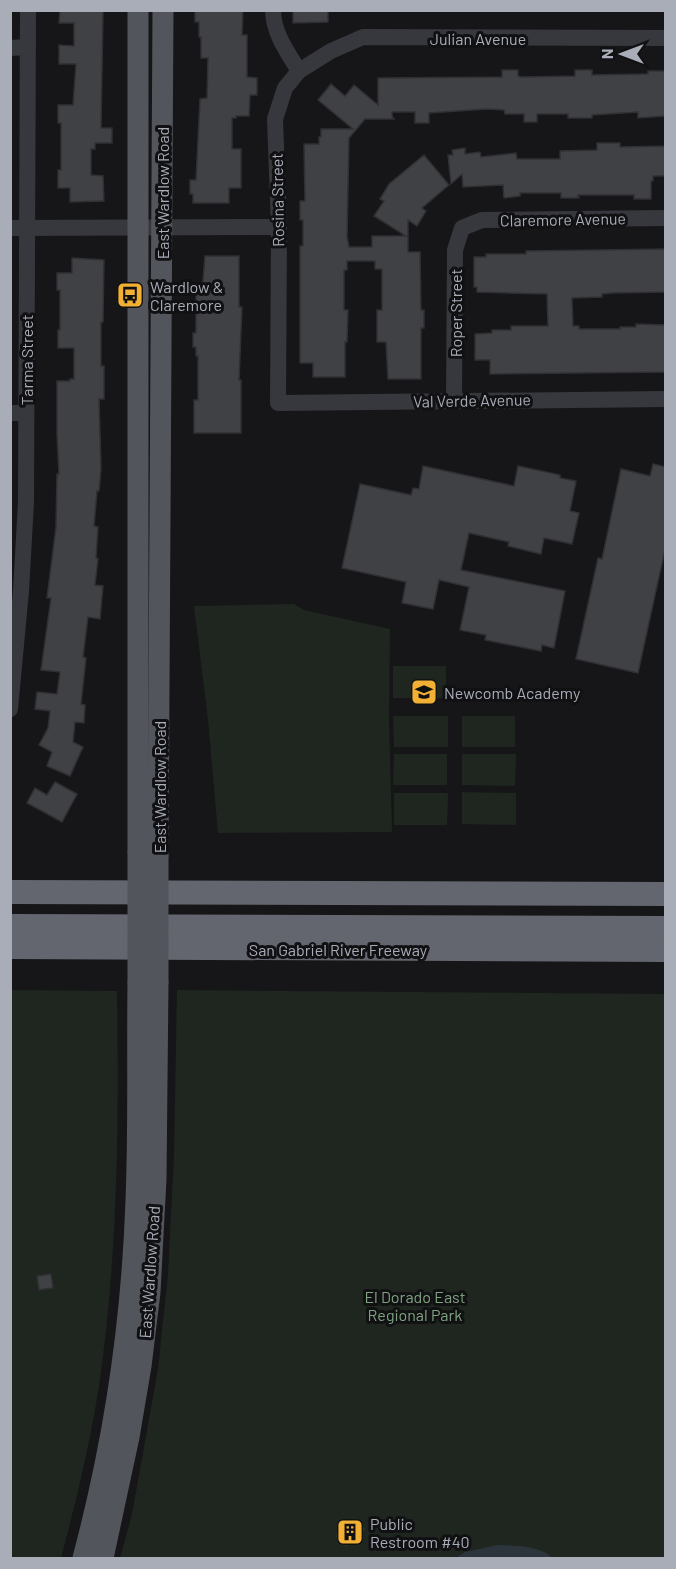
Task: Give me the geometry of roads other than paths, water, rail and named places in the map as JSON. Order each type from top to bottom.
[{"type":"highway","points":[[10,892],[666,894]]},
{"type":"highway","points":[[10,926],[666,928]]},
{"type":"highway","name":"San Gabriel River Freeway","points":[[10,947],[666,950]]},
{"type":"main road","name":"East Wardlow Road","points":[[103,1558],[129,1437],[141,1366],[150,1293],[156,1179],[148,982],[138,229],[138,10]]},
{"type":"main road","name":"East Wardlow Road","points":[[148,854],[162,229],[163,10]]},
{"type":"main road","name":"East Wardlow Road","points":[[83,1558],[107,1451],[131,1285],[148,982]]},
{"type":"street","name":"Tarma Street","points":[[10,709],[16,591],[26,502],[18,413],[18,228],[28,10]]},
{"type":"street","points":[[273,10],[273,19],[284,47],[299,71]]},
{"type":"street","name":"Julian Avenue","points":[[299,71],[332,51],[363,37],[666,38]]},
{"type":"street","points":[[10,48],[28,47]]},
{"type":"street","name":"Rosina Street","points":[[278,403],[279,227],[275,118],[285,88],[299,71]]},
{"type":"street","name":"Claremore Avenue","points":[[462,228],[482,220],[666,218]]},
{"type":"street","points":[[18,228],[279,227]]},
{"type":"street","name":"Roper Street","points":[[454,400],[455,250],[462,228]]},
{"type":"street","name":"Val Verde Avenue","points":[[278,403],[666,399]]},
{"type":"place","name":"Wardlow & Claremore","points":[[130,295]]},
{"type":"place","name":"Newcomb Academy","points":[[424,692]]},
{"type":"place","name":"Public Restroom #40","points":[[350,1532]]},
{"type":"park label","name":"El Dorado East Regional Park","points":[[415,1305]]}]
